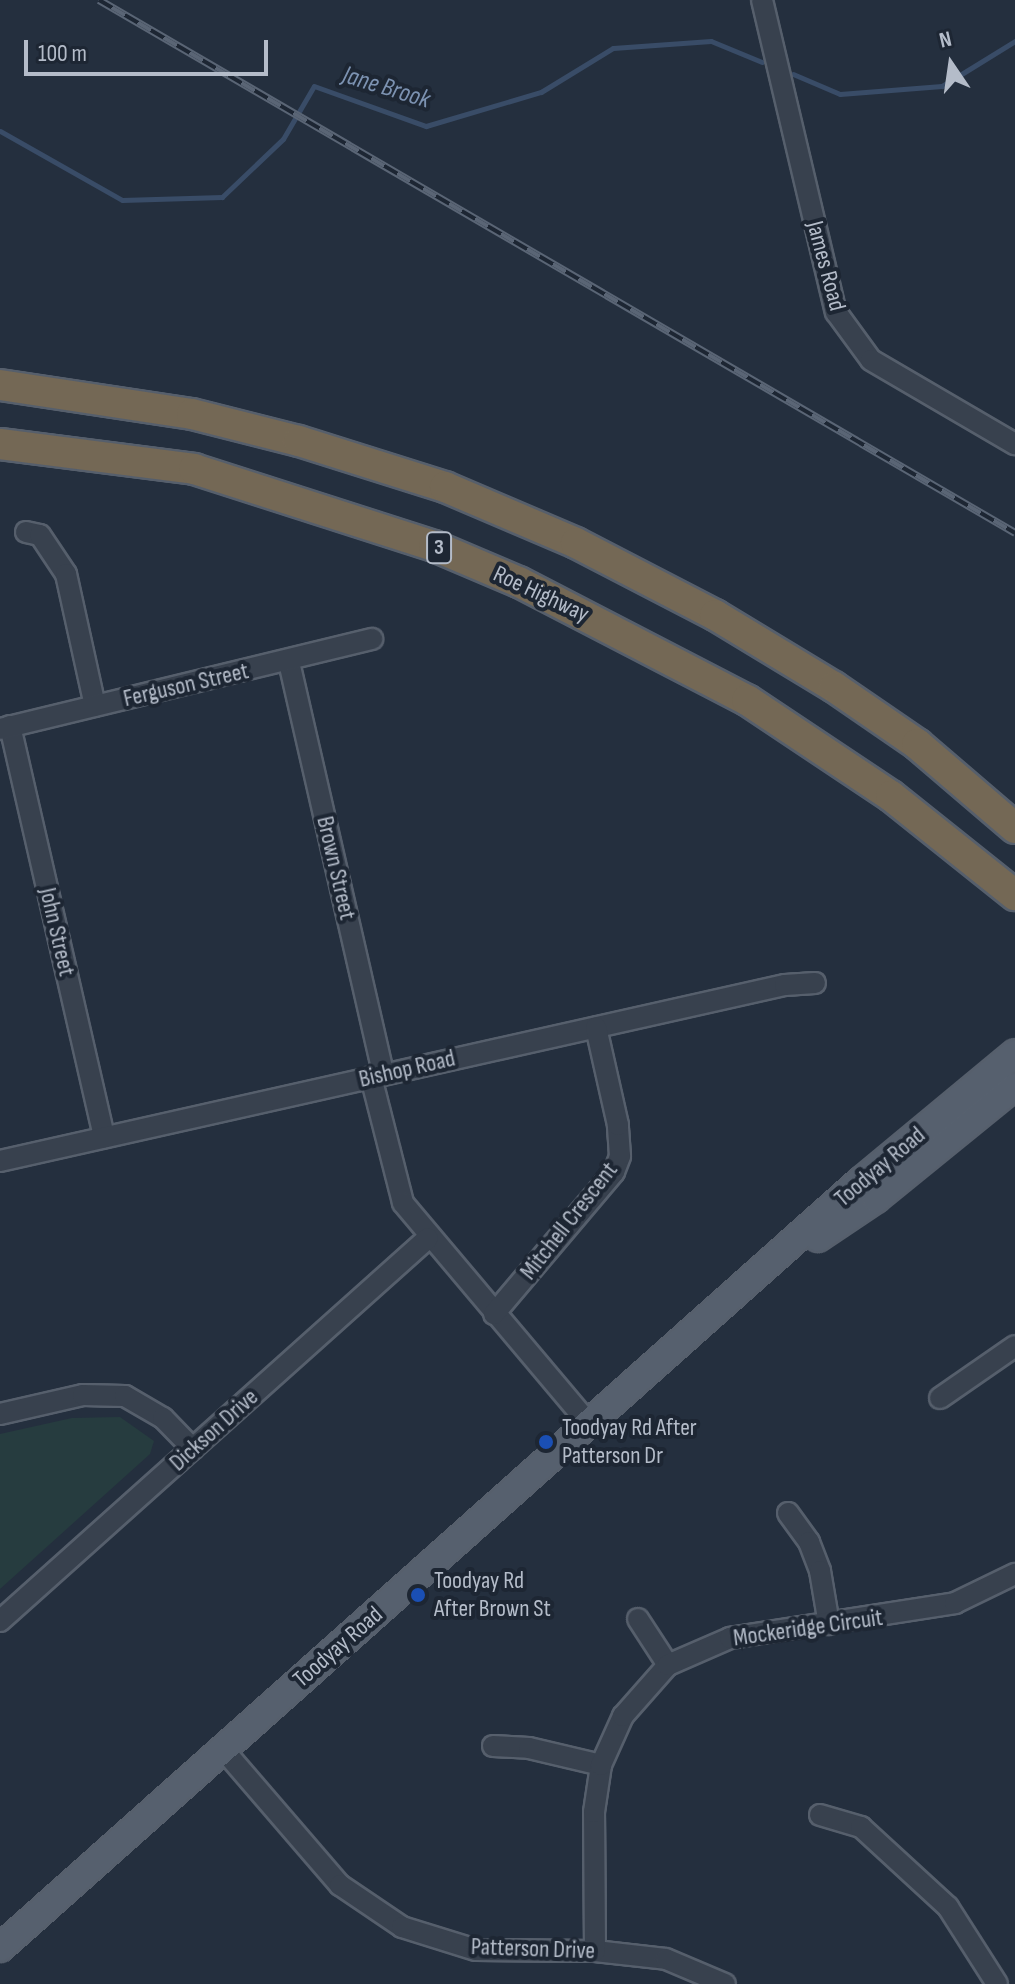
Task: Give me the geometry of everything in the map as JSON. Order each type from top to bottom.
[{"type":"highway","points":[[0,385],[192,414],[360,458],[576,543],[715,615],[834,687],[917,744],[1015,828]]},
{"type":"highway","name":"Roe Highway","points":[[0,444],[194,469],[434,546],[519,582],[747,700],[891,796],[1015,895]]},
{"type":"main road","name":"Toodyay Road","points":[[0,1948],[222,1748],[591,1426],[861,1181],[1015,1053]]},
{"type":"main road","name":"Toodyay Road","points":[[749,1285],[876,1199],[1015,1086]]},
{"type":"street","name":"James Road","points":[[762,0],[836,312],[871,360],[1015,444]]},
{"type":"street","points":[[26,532],[40,535],[66,574],[95,706]]},
{"type":"street","name":"Ferguson Street","points":[[5,727],[289,662],[372,639]]},
{"type":"street","name":"Brown Street","points":[[289,662],[377,1076],[397,1185],[428,1238],[591,1426]]},
{"type":"street","name":"John Street","points":[[5,727],[104,1137]]},
{"type":"street","name":"Bishop Road","points":[[0,1161],[785,985],[815,983]]},
{"type":"street","name":"Mitchell Crescent","points":[[494,1314],[614,1172],[620,1156],[618,1125],[596,1027]]},
{"type":"street","name":"Dickson Drive","points":[[0,1621],[428,1238]]},
{"type":"street","points":[[940,1398],[1015,1346]]},
{"type":"street","points":[[0,1414],[83,1395],[125,1396],[163,1418],[193,1449]]},
{"type":"street","points":[[788,1513],[809,1542],[820,1571],[829,1624]]},
{"type":"street","name":"Mockeridge Circuit","points":[[595,1951],[594,1812],[601,1765],[623,1716],[668,1665],[730,1638],[955,1603],[1015,1574]]},
{"type":"street","points":[[638,1619],[668,1665]]},
{"type":"street","points":[[493,1746],[529,1748],[601,1765]]},
{"type":"street","name":"Patterson Drive","points":[[222,1748],[340,1885],[402,1927],[476,1950],[595,1951],[666,1959],[725,1984]]},
{"type":"street","points":[[820,1815],[861,1827],[948,1907],[997,1984]]},
{"type":"green space","points":[[120,1417],[154,1441],[150,1454],[0,1589],[0,1434],[72,1418]]},
{"type":"waterway","name":"Jane Brook","points":[[0,131],[122,200],[222,197],[283,139],[314,86],[426,126],[541,92],[613,48],[711,41],[762,62]]},
{"type":"waterway","name":"Jane Brook","points":[[793,74],[840,94],[942,86],[1015,41]]},
{"type":"railway","points":[[99,0],[1015,533]]},
{"type":"place","name":"Toodyay Rd After Patterson Dr","points":[[546,1442]]},
{"type":"place","name":"Toodyay Rd After Brown St","points":[[418,1595]]}]
